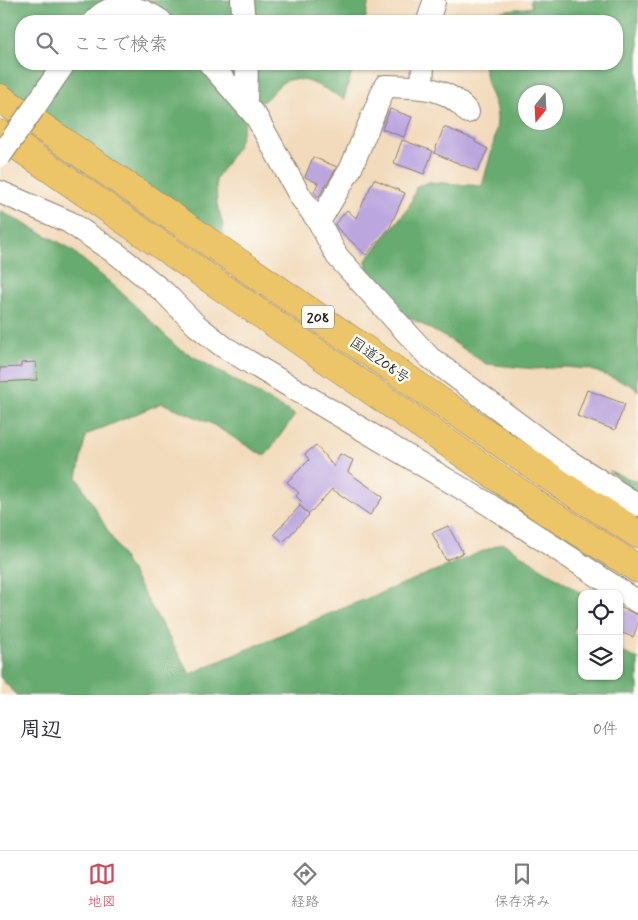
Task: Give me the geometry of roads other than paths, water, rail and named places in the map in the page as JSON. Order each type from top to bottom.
[{"type":"highway","name":"国道208号","points":[[0,98],[555,480],[638,534]]},
{"type":"highway","name":"国道208号","points":[[0,134],[546,511],[638,569]]},
{"type":"street","points":[[242,0],[243,15]]},
{"type":"street","points":[[102,15],[113,7],[131,5],[152,15]]},
{"type":"street","points":[[0,156],[60,70]]},
{"type":"street","points":[[215,70],[257,118],[300,196],[319,222],[337,256],[429,357],[564,458],[638,505]]},
{"type":"street","points":[[246,104],[247,70]]},
{"type":"street","points":[[422,87],[423,70]]},
{"type":"street","points":[[319,222],[351,168],[385,86],[422,87],[453,96],[468,112]]},
{"type":"street","points":[[0,192],[69,222],[117,254],[165,293],[196,325],[224,347],[480,499],[638,602]]}]
